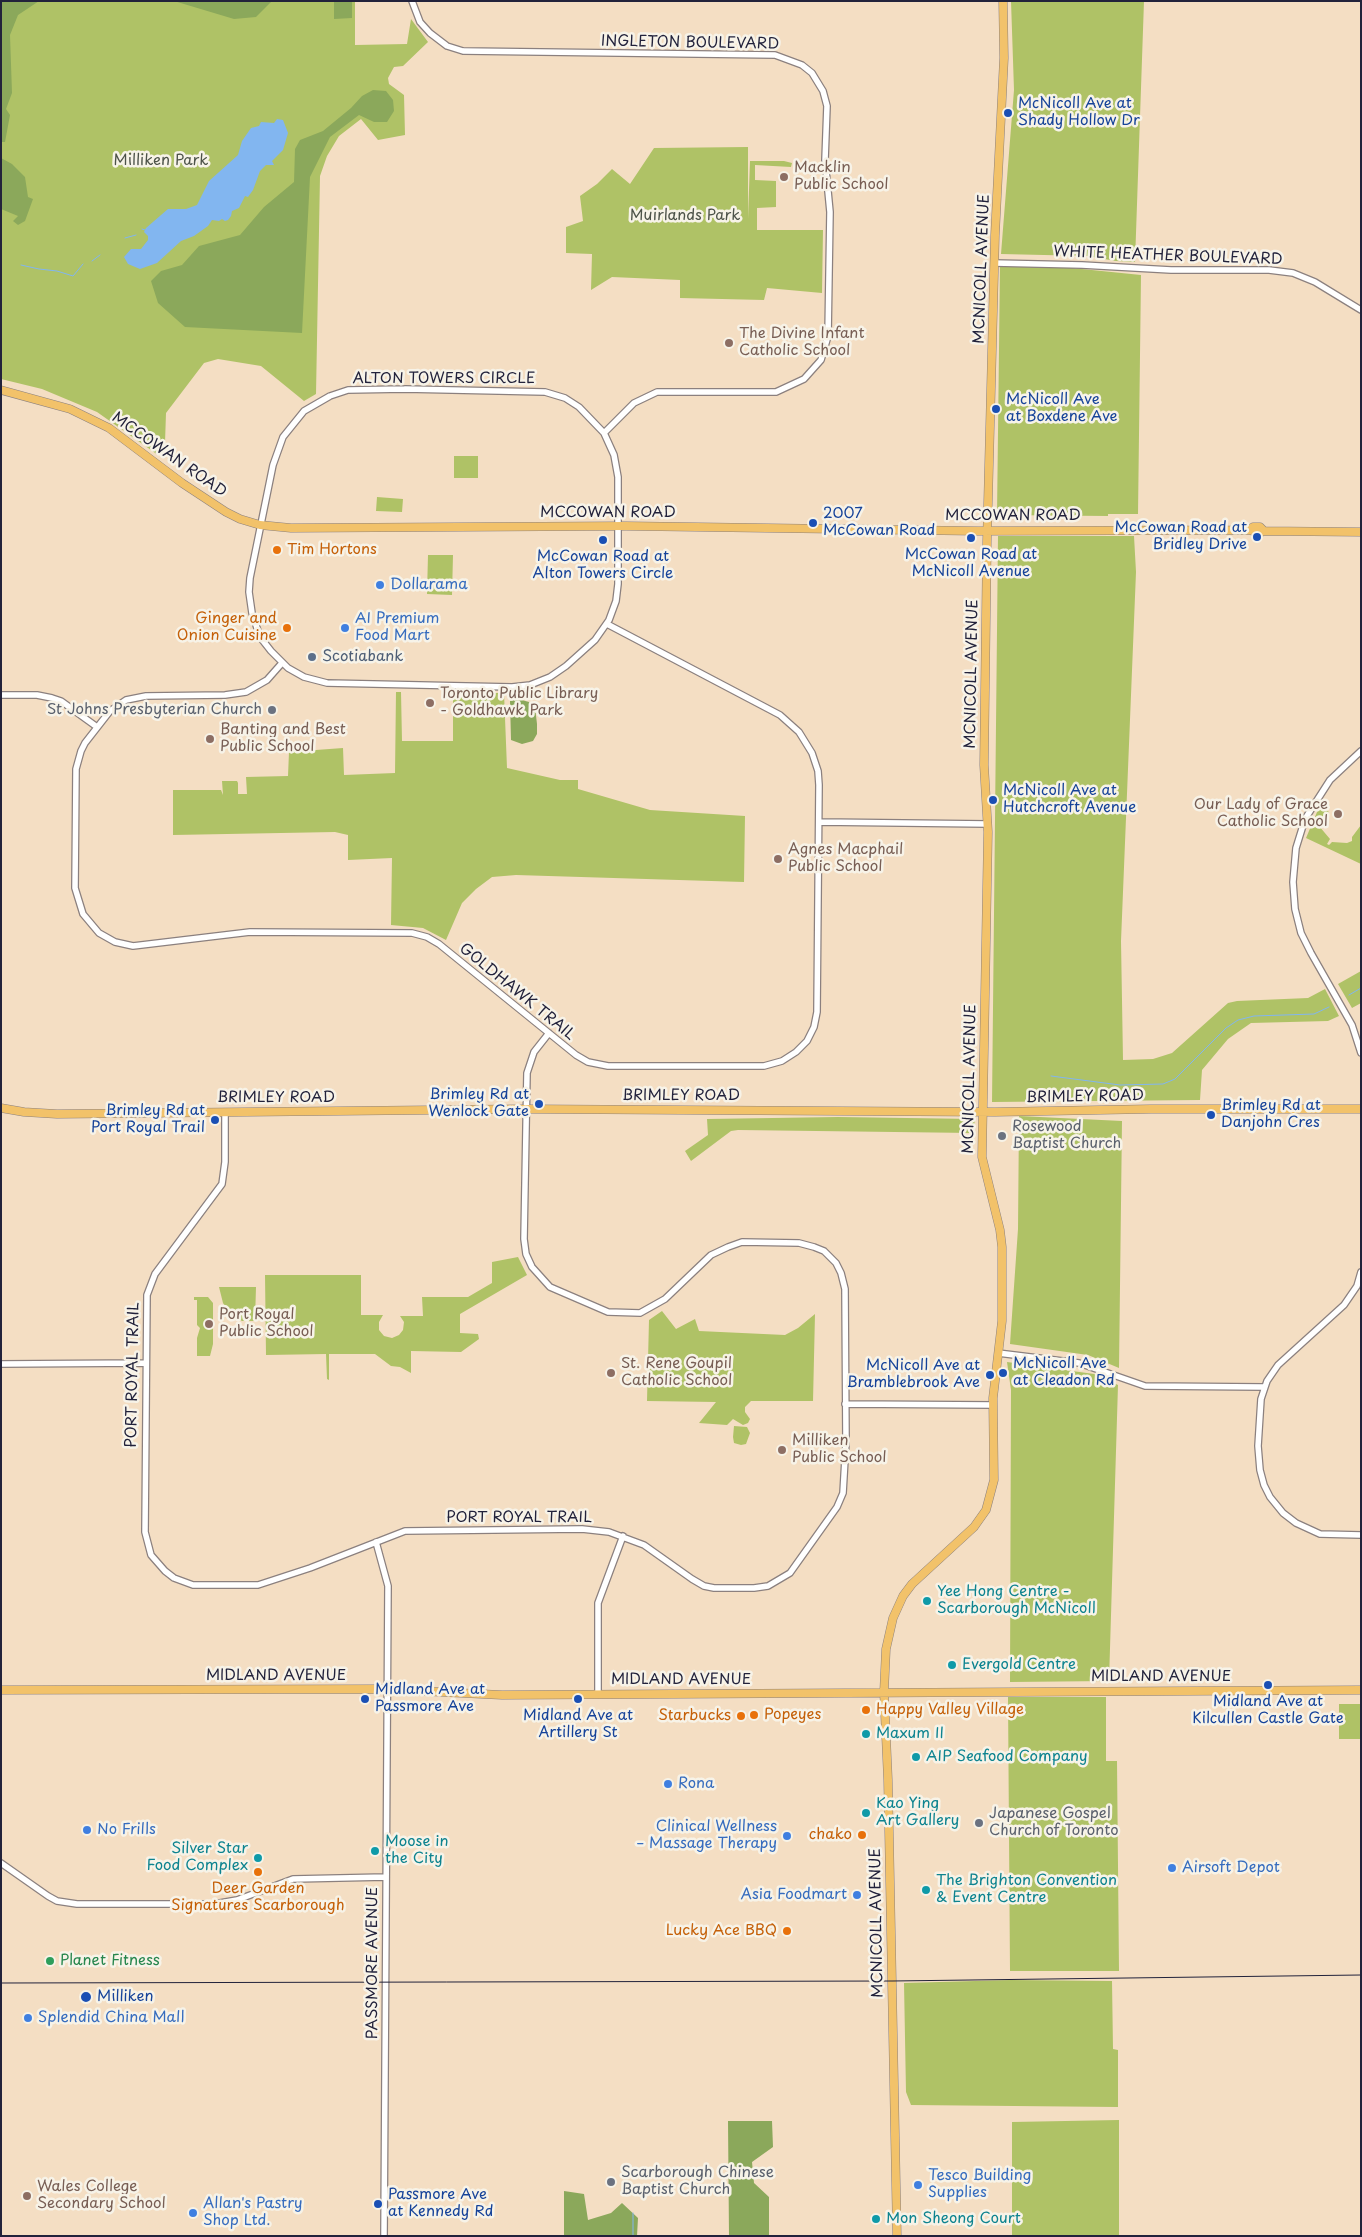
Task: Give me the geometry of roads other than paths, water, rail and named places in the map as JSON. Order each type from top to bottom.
[{"type":"main road","name":"MCNICOLL AVENUE","points":[[898,2236],[888,1780],[884,1692],[888,1639],[896,1606],[912,1584],[974,1527],[986,1510],[994,1475],[993,1405],[1002,1321],[1002,1247],[1000,1230],[983,1166],[983,1112],[988,824],[984,765],[988,531],[994,263],[1004,58],[1003,1]]},
{"type":"main road","name":"MCCOWAN ROAD","points":[[2,391],[70,408],[109,428],[182,483],[226,512],[240,519],[260,525],[291,528],[618,526],[988,531],[1249,530],[1252,527],[1260,527],[1264,531],[1361,532]]},
{"type":"main road","name":"BRIMLEY ROAD","points":[[1,1108],[41,1114],[526,1109],[983,1112],[1151,1109],[1361,1109]]},
{"type":"main road","name":"MIDLAND AVENUE","points":[[1,1690],[387,1690],[502,1695],[1361,1690]]},
{"type":"street","name":"INGLETON BOULEVARD","points":[[412,1],[420,22],[430,33],[447,46],[463,51],[775,55],[802,65],[812,74],[823,91],[828,106],[825,156],[830,220],[828,336],[821,360],[804,380],[776,392],[657,392],[634,403],[604,433]]},
{"type":"street","name":"WHITE HEATHER BOULEVARD","points":[[994,263],[1082,265],[1161,270],[1269,270],[1293,273],[1315,282],[1361,310]]},
{"type":"street","name":"ALTON TOWERS CIRCLE","points":[[348,390],[518,390],[545,392],[565,398],[579,407],[604,433],[617,467],[617,594],[613,612],[607,624],[588,648],[546,679],[521,686],[335,684],[304,677],[282,663],[261,638],[254,621],[250,601],[250,578],[260,525],[277,451],[287,431],[298,416],[314,404],[348,390]]},
{"type":"street","name":"GOLDHAWK TRAIL","points":[[282,663],[267,680],[246,692],[225,695],[146,696],[132,698],[113,708],[83,746],[77,766],[76,888],[79,905],[85,919],[104,937],[120,944],[133,946],[250,932],[412,933],[427,937],[439,944],[549,1034],[582,1059],[594,1064],[608,1066],[764,1066],[782,1061],[796,1052],[811,1034],[817,1012],[819,822],[818,771],[812,752],[792,725],[773,710],[607,624]]},
{"type":"street","points":[[1,695],[37,695],[61,701],[97,727]]},
{"type":"street","points":[[1361,751],[1330,780],[1305,819],[1296,848],[1293,882],[1295,909],[1301,933],[1352,1025],[1361,1053]]},
{"type":"street","points":[[819,822],[988,824]]},
{"type":"street","name":"PORT ROYAL TRAIL","points":[[225,1112],[225,1169],[222,1184],[157,1270],[149,1285],[145,1312],[145,1532],[151,1555],[168,1574],[193,1585],[258,1585],[282,1578],[405,1531],[582,1530],[609,1532],[644,1545],[696,1582],[710,1587],[754,1588],[768,1586],[790,1573],[842,1498],[845,1473],[846,1289],[841,1273],[836,1263],[824,1251],[814,1247],[800,1243],[742,1242],[728,1246],[711,1256],[657,1305],[632,1314],[608,1312],[555,1290],[545,1283],[530,1265],[524,1239],[526,1109],[527,1077],[530,1063],[537,1048],[549,1034]]},
{"type":"street","points":[[1361,1272],[1357,1286],[1344,1305],[1278,1364],[1264,1387],[1260,1411],[1258,1459],[1270,1497],[1289,1518],[1310,1530],[1337,1536],[1361,1536]]},
{"type":"street","points":[[998,1353],[1088,1364],[1125,1380],[1145,1386],[1264,1387]]},
{"type":"street","points":[[1,1364],[144,1363]]},
{"type":"street","points":[[846,1404],[993,1405]]},
{"type":"street","points":[[598,1693],[598,1603],[623,1536]]},
{"type":"street","name":"PASSMORE AVENUE","points":[[376,1542],[388,1581],[384,2236]]},
{"type":"street","points":[[1,1863],[48,1896],[58,1901],[77,1904],[214,1904],[237,1900],[293,1879],[386,1877]]},
{"type":"water","points":[[277,119],[283,120],[288,133],[283,150],[272,161],[274,165],[266,165],[260,171],[253,190],[248,197],[245,196],[239,208],[232,211],[228,220],[212,220],[208,226],[194,236],[181,241],[157,263],[140,269],[128,264],[124,257],[131,249],[141,249],[148,240],[148,236],[144,232],[146,228],[168,209],[186,209],[197,205],[209,181],[238,155],[242,141],[251,128],[259,126],[261,122],[274,123]]},
{"type":"waterway","points":[[125,238],[136,235]]},
{"type":"waterway","points":[[92,261],[100,255]]},
{"type":"waterway","points":[[21,265],[57,271],[73,276],[83,264]]},
{"type":"waterway","points":[[1349,995],[1361,988]]},
{"type":"waterway","points":[[1051,1076],[1120,1085],[1163,1084],[1175,1079],[1226,1028],[1238,1020],[1254,1016],[1314,1014],[1329,1007]]},
{"type":"waterway","points":[[633,2213],[633,2236]]},
{"type":"railway","points":[[1,1983],[892,1981],[1361,1975]]},
{"type":"place","name":"McNicoll Ave at Shady Hollow Dr","points":[[1008,113]]},
{"type":"place","name":"Macklin Public School","points":[[784,177]]},
{"type":"place","name":"The Divine Infant Catholic School","points":[[729,343]]},
{"type":"place","name":"McNicoll Ave at Boxdene Ave","points":[[996,409]]},
{"type":"place","name":"2007 McCowan Road","points":[[813,523]]},
{"type":"place","name":"McCowan Road at Bridley Drive","points":[[1257,537]]},
{"type":"place","name":"McCowan Road at McNicoll Avenue","points":[[971,538]]},
{"type":"place","name":"McCowan Road at Alton Towers Circle","points":[[603,540]]},
{"type":"place","name":"Tim Hortons","points":[[277,550]]},
{"type":"place","name":"Dollarama","points":[[380,585]]},
{"type":"place","name":"Ginger and Onion Cuisine","points":[[287,628]]},
{"type":"place","name":"AI Premium Food Mart","points":[[345,628]]},
{"type":"place","name":"Scotiabank","points":[[312,657]]},
{"type":"place","name":"Toronto Public Library - Goldhawk Park","points":[[430,703]]},
{"type":"place","name":"St Johns Presbyterian Church","points":[[272,710]]},
{"type":"place","name":"Banting and Best Public School","points":[[210,739]]},
{"type":"place","name":"McNicoll Ave at Hutchcroft Avenue","points":[[993,800]]},
{"type":"place","name":"Our Lady of Grace Catholic School","points":[[1338,814]]},
{"type":"place","name":"Agnes Macphail Public School","points":[[778,859]]},
{"type":"place","name":"Brimley Rd at Wenlock Gate","points":[[539,1104]]},
{"type":"place","name":"Brimley Rd at Danjohn Cres","points":[[1211,1115]]},
{"type":"place","name":"Brimley Rd at Port Royal Trail","points":[[215,1120]]},
{"type":"place","name":"Rosewood Baptist Church","points":[[1002,1136]]},
{"type":"place","name":"Port Royal Public School","points":[[209,1324]]},
{"type":"place","name":"St. Rene Goupil Catholic School","points":[[611,1373]]},
{"type":"place","name":"McNicoll Ave at Cleadon Rd","points":[[1003,1373]]},
{"type":"place","name":"McNicoll Ave at Bramblebrook Ave","points":[[990,1375]]},
{"type":"place","name":"Milliken Public School","points":[[782,1450]]},
{"type":"place","name":"Yee Hong Centre - Scarborough McNicoll","points":[[927,1601]]},
{"type":"place","name":"Evergold Centre","points":[[952,1665]]},
{"type":"place","name":"Midland Ave at Kilcullen Castle Gate","points":[[1268,1685]]},
{"type":"place","name":"Midland Ave at Passmore Ave","points":[[365,1699]]},
{"type":"place","name":"Midland Ave at Artillery St","points":[[578,1699]]},
{"type":"place","name":"Happy Valley Village","points":[[866,1710]]},
{"type":"place","name":"Popeyes","points":[[754,1715]]},
{"type":"place","name":"Starbucks","points":[[741,1716]]},
{"type":"place","name":"Maxum II","points":[[866,1734]]},
{"type":"place","name":"AIP Seafood Company","points":[[916,1757]]},
{"type":"place","name":"Rona","points":[[668,1784]]},
{"type":"place","name":"Kao Ying Art Gallery","points":[[866,1813]]},
{"type":"place","name":"Japanese Gospel Church of Toronto","points":[[979,1823]]},
{"type":"place","name":"No Frills","points":[[87,1830]]},
{"type":"place","name":"chako","points":[[862,1835]]},
{"type":"place","name":"Clinical Wellness – Massage Therapy","points":[[787,1836]]},
{"type":"place","name":"Moose in the City","points":[[375,1851]]},
{"type":"place","name":"Silver Star Food Complex","points":[[258,1858]]},
{"type":"place","name":"Airsoft Depot","points":[[1172,1868]]},
{"type":"place","name":"Deer Garden Signatures Scarborough","points":[[258,1872]]},
{"type":"place","name":"The Brighton Convention & Event Centre","points":[[926,1890]]},
{"type":"place","name":"Asia Foodmart","points":[[857,1895]]},
{"type":"place","name":"Lucky Ace BBQ","points":[[787,1931]]},
{"type":"place","name":"Planet Fitness","points":[[50,1961]]},
{"type":"place","name":"Milliken","points":[[86,1997]]},
{"type":"place","name":"Splendid China Mall","points":[[28,2018]]},
{"type":"place","name":"Scarborough Chinese Baptist Church","points":[[611,2182]]},
{"type":"place","name":"Tesco Building Supplies","points":[[918,2185]]},
{"type":"place","name":"Wales College Secondary School","points":[[27,2196]]},
{"type":"place","name":"Passmore Ave at Kennedy Rd","points":[[378,2204]]},
{"type":"place","name":"Allan's Pastry Shop Ltd.","points":[[193,2213]]},
{"type":"place","name":"Mon Sheong Court","points":[[876,2219]]},
{"type":"park label","name":"Milliken Park","points":[[161,161]]},
{"type":"park label","name":"Muirlands Park","points":[[685,216]]}]
